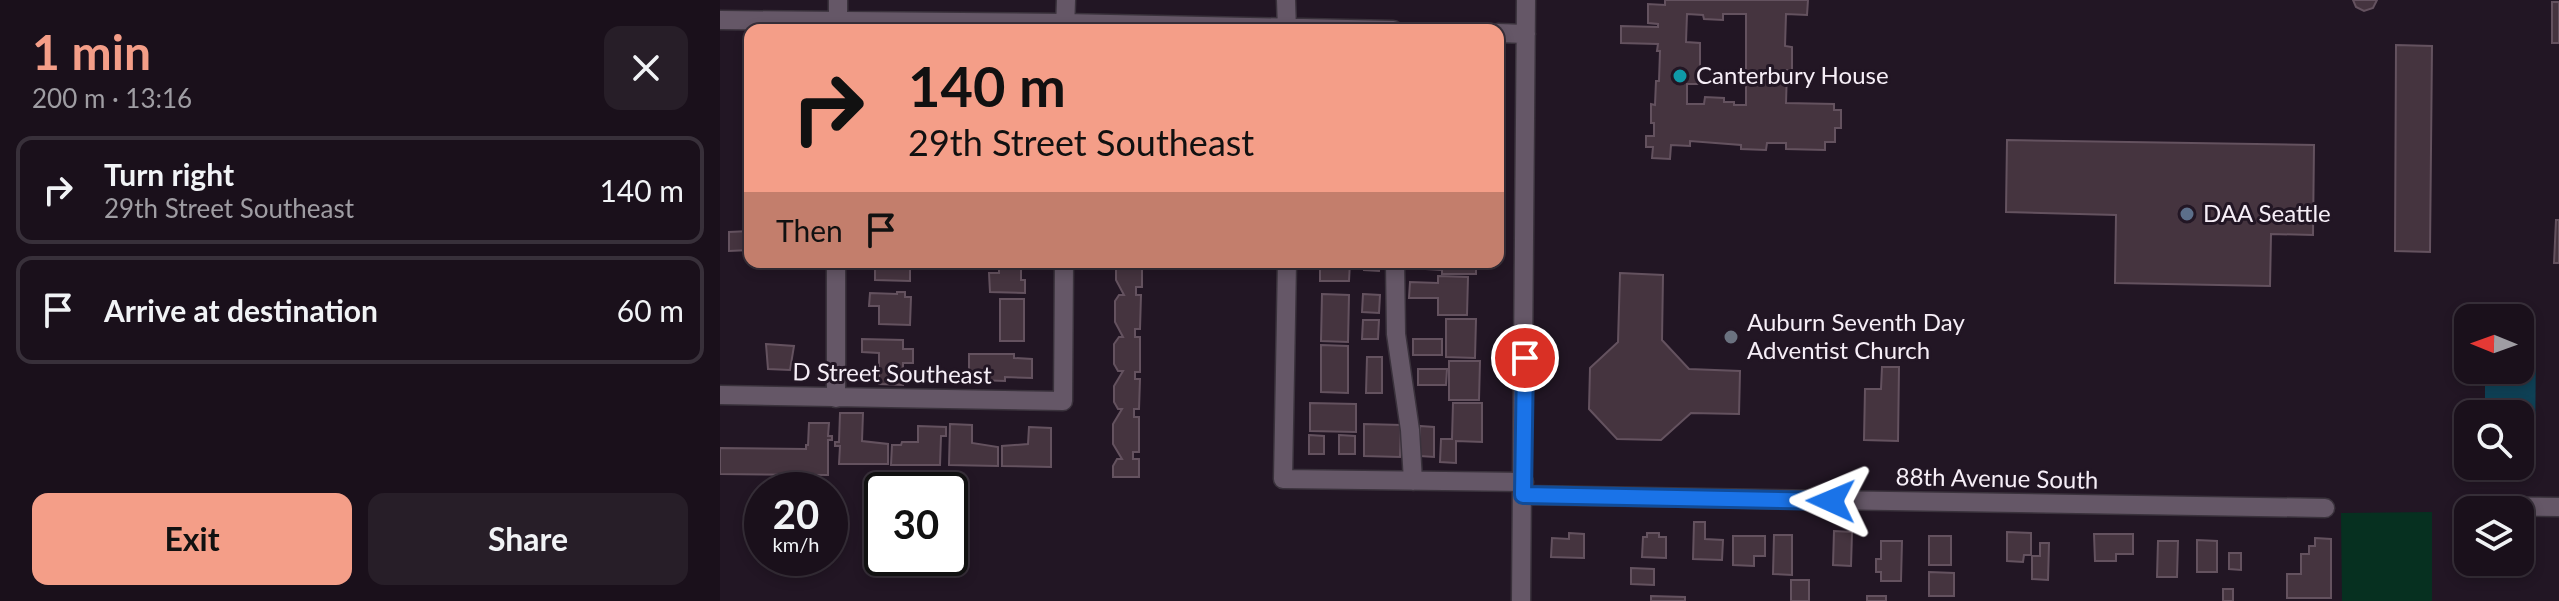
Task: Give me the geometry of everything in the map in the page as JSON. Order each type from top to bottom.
[{"type":"street","points":[[838,0],[838,24]]},
{"type":"street","points":[[1065,24],[1066,0]]},
{"type":"street","points":[[1286,0],[1286,24]]},
{"type":"street","points":[[1521,601],[1526,0]]},
{"type":"street","points":[[720,20],[799,24]]},
{"type":"street","points":[[1504,33],[1526,34]]},
{"type":"street","points":[[836,268],[836,398]]},
{"type":"street","name":"D Street Southeast","points":[[720,395],[1063,401],[1064,268]]},
{"type":"street","points":[[1287,268],[1283,479],[1413,481],[1524,488]]},
{"type":"street","points":[[1395,268],[1396,334],[1410,430],[1413,481]]},
{"type":"street","name":"88th Avenue South","points":[[1524,488],[2325,508]]},
{"type":"street","points":[[2534,507],[2559,507]]},
{"type":"green space","points":[[2432,512],[2432,601],[2342,601],[2341,513]]},
{"type":"water","points":[[2536,333],[2534,467],[2534,400],[2485,400],[2485,384],[2534,384]]},
{"type":"building","name":"Canterbury House","points":[[1665,0],[1808,0],[1807,15],[1786,14],[1785,46],[1792,47],[1792,70],[1787,70],[1786,103],[1834,104],[1834,110],[1841,110],[1841,128],[1835,128],[1835,142],[1825,142],[1825,150],[1786,149],[1786,143],[1767,143],[1766,150],[1690,141],[1690,146],[1671,145],[1670,159],[1652,158],[1653,147],[1646,147],[1646,136],[1654,136],[1651,104],[1655,105],[1660,51],[1657,51],[1658,44],[1621,43],[1621,26],[1658,27],[1658,24],[1648,23],[1648,4],[1665,5]],"holes":[[[1687,14],[1703,15],[1704,19],[1723,20],[1723,14],[1746,14],[1746,105],[1724,102],[1724,98],[1705,97],[1704,104],[1687,104],[1687,84],[1700,84],[1700,43],[1686,42]]]},
{"type":"building","points":[[2353,0],[2377,0],[2373,8],[2364,11],[2356,7]]},
{"type":"building","points":[[2552,2],[2559,2],[2559,43],[2552,43]]},
{"type":"building","points":[[2396,45],[2432,46],[2430,252],[2395,251]]},
{"type":"building","name":"DAA Seattle","points":[[2007,140],[2314,145],[2313,235],[2271,234],[2270,286],[2115,283],[2116,215],[2006,212]]},
{"type":"building","points":[[2556,220],[2559,220],[2559,263],[2554,263]]},
{"type":"building","points":[[744,231],[744,250],[729,251],[729,232]]},
{"type":"building","points":[[875,268],[910,268],[910,281],[875,280]]},
{"type":"building","points":[[999,268],[1021,268],[1025,293],[990,292],[989,273],[999,273]]},
{"type":"building","points":[[1116,268],[1142,268],[1142,287],[1136,287],[1136,295],[1141,295],[1140,329],[1135,329],[1135,337],[1140,337],[1140,372],[1135,372],[1135,379],[1140,379],[1139,409],[1134,409],[1134,417],[1139,417],[1139,452],[1133,452],[1133,459],[1139,459],[1139,477],[1113,477],[1113,466],[1117,459],[1122,459],[1113,444],[1113,424],[1122,409],[1118,409],[1114,402],[1114,386],[1123,371],[1118,371],[1114,364],[1114,344],[1119,337],[1123,337],[1115,322],[1115,301],[1119,295],[1124,295],[1116,280]]},
{"type":"building","points":[[1320,268],[1350,268],[1349,281],[1320,281]]},
{"type":"building","points":[[1410,268],[1476,268],[1476,274],[1442,274],[1442,270]]},
{"type":"building","points":[[1620,273],[1663,275],[1662,340],[1689,369],[1740,371],[1739,414],[1691,413],[1661,440],[1617,439],[1589,409],[1590,368],[1618,342]]},
{"type":"building","points":[[1438,276],[1468,277],[1467,315],[1438,315],[1438,298],[1409,298],[1410,282],[1438,283]]},
{"type":"building","points":[[905,292],[905,297],[911,297],[910,325],[879,324],[879,306],[869,306],[870,293]]},
{"type":"building","points":[[1322,294],[1349,295],[1348,342],[1321,341]]},
{"type":"building","points":[[1363,294],[1380,295],[1379,313],[1362,312]]},
{"type":"building","points":[[1000,299],[1024,299],[1024,341],[1000,341]]},
{"type":"building","points":[[1446,319],[1476,319],[1475,358],[1446,357]]},
{"type":"building","points":[[1363,320],[1379,320],[1378,339],[1362,339]]},
{"type":"building","points":[[862,339],[903,340],[903,349],[913,349],[913,363],[903,363],[903,385],[879,384],[879,353],[862,352]]},
{"type":"building","points":[[1413,339],[1442,339],[1442,355],[1413,355]]},
{"type":"building","points":[[766,344],[794,346],[790,370],[768,369]]},
{"type":"building","points":[[1321,345],[1348,346],[1348,393],[1321,392]]},
{"type":"building","points":[[969,354],[1014,354],[1014,358],[1032,359],[1032,378],[1005,377],[1005,381],[969,377]]},
{"type":"building","points":[[1367,357],[1382,357],[1382,393],[1366,393]]},
{"type":"building","points":[[1449,361],[1480,361],[1479,400],[1449,400]]},
{"type":"building","points":[[1882,367],[1899,367],[1898,441],[1864,440],[1865,389],[1881,389]]},
{"type":"building","points":[[1418,369],[1447,369],[1446,385],[1418,385]]},
{"type":"building","points":[[1310,403],[1356,404],[1356,432],[1310,431]]},
{"type":"building","points":[[1453,403],[1482,403],[1482,442],[1456,441],[1456,463],[1440,462],[1441,439],[1452,439]]},
{"type":"building","points":[[840,413],[863,413],[862,441],[888,444],[888,464],[839,464],[840,446],[835,446],[835,442],[839,442]]},
{"type":"building","points":[[809,423],[829,423],[828,436],[832,436],[832,440],[828,440],[828,472],[720,474],[720,448],[806,449]]},
{"type":"building","points":[[950,424],[972,425],[972,443],[998,447],[998,466],[949,465]]},
{"type":"building","points":[[1364,424],[1401,425],[1400,457],[1364,456]]},
{"type":"building","points":[[918,426],[946,427],[946,436],[941,436],[940,465],[891,465],[892,445],[918,442]]},
{"type":"building","points":[[1420,426],[1434,427],[1434,457],[1420,456]]},
{"type":"building","points":[[1029,427],[1051,428],[1051,467],[1002,466],[1002,446],[1028,444]]},
{"type":"building","points":[[1309,435],[1324,436],[1324,454],[1309,454]]},
{"type":"building","points":[[1339,435],[1355,436],[1355,454],[1339,454]]},
{"type":"building","points":[[1694,522],[1705,522],[1705,539],[1723,540],[1722,560],[1693,559]]},
{"type":"building","points":[[1834,531],[1852,532],[1851,566],[1833,565]]},
{"type":"building","points":[[2007,532],[2031,533],[2031,555],[2024,555],[2023,562],[2007,561]]},
{"type":"building","points":[[1569,533],[1584,534],[1584,558],[1551,557],[1552,538],[1569,539]]},
{"type":"building","points":[[1647,533],[1659,533],[1659,537],[1666,537],[1666,558],[1642,557],[1643,537],[1647,537]]},
{"type":"building","points":[[2094,534],[2133,534],[2133,554],[2116,554],[2116,561],[2095,561]]},
{"type":"building","points":[[1774,535],[1792,535],[1792,575],[1773,574]]},
{"type":"building","points":[[1733,536],[1765,536],[1765,556],[1754,556],[1754,566],[1733,565]]},
{"type":"building","points":[[1929,536],[1951,536],[1951,565],[1929,565]]},
{"type":"building","points":[[2315,538],[2331,539],[2331,598],[2287,598],[2287,574],[2301,574],[2301,554],[2309,554],[2309,546],[2315,546]]},
{"type":"building","points":[[2197,540],[2217,541],[2217,572],[2197,572]]},
{"type":"building","points":[[1881,541],[1902,541],[1901,581],[1881,581],[1881,572],[1876,572],[1876,559],[1881,559]]},
{"type":"building","points":[[2158,541],[2178,541],[2177,577],[2157,577]]},
{"type":"building","points":[[2040,543],[2049,543],[2048,580],[2032,579],[2032,556],[2040,556]]},
{"type":"building","points":[[2229,553],[2241,553],[2241,570],[2229,569]]},
{"type":"building","points":[[1631,568],[1654,569],[1654,585],[1631,584]]},
{"type":"building","points":[[1929,572],[1954,573],[1954,596],[1929,596]]},
{"type":"building","points":[[1791,580],[1809,580],[1809,601],[1791,601]]},
{"type":"building","points":[[2223,589],[2233,589],[2233,601],[2223,601]]},
{"type":"building","points":[[1651,596],[1685,597],[1685,601],[1651,601]]},
{"type":"building","points":[[1867,596],[1886,596],[1886,601],[1867,601]]},
{"type":"place","name":"Canterbury House","points":[[1680,76]]},
{"type":"place","name":"DAA Seattle","points":[[2187,214]]},
{"type":"place","name":"Auburn Seventh Day Adventist Church","points":[[1731,337]]},
{"type":"route","points":[[1525,358],[1523,495],[1831,501]]}]
